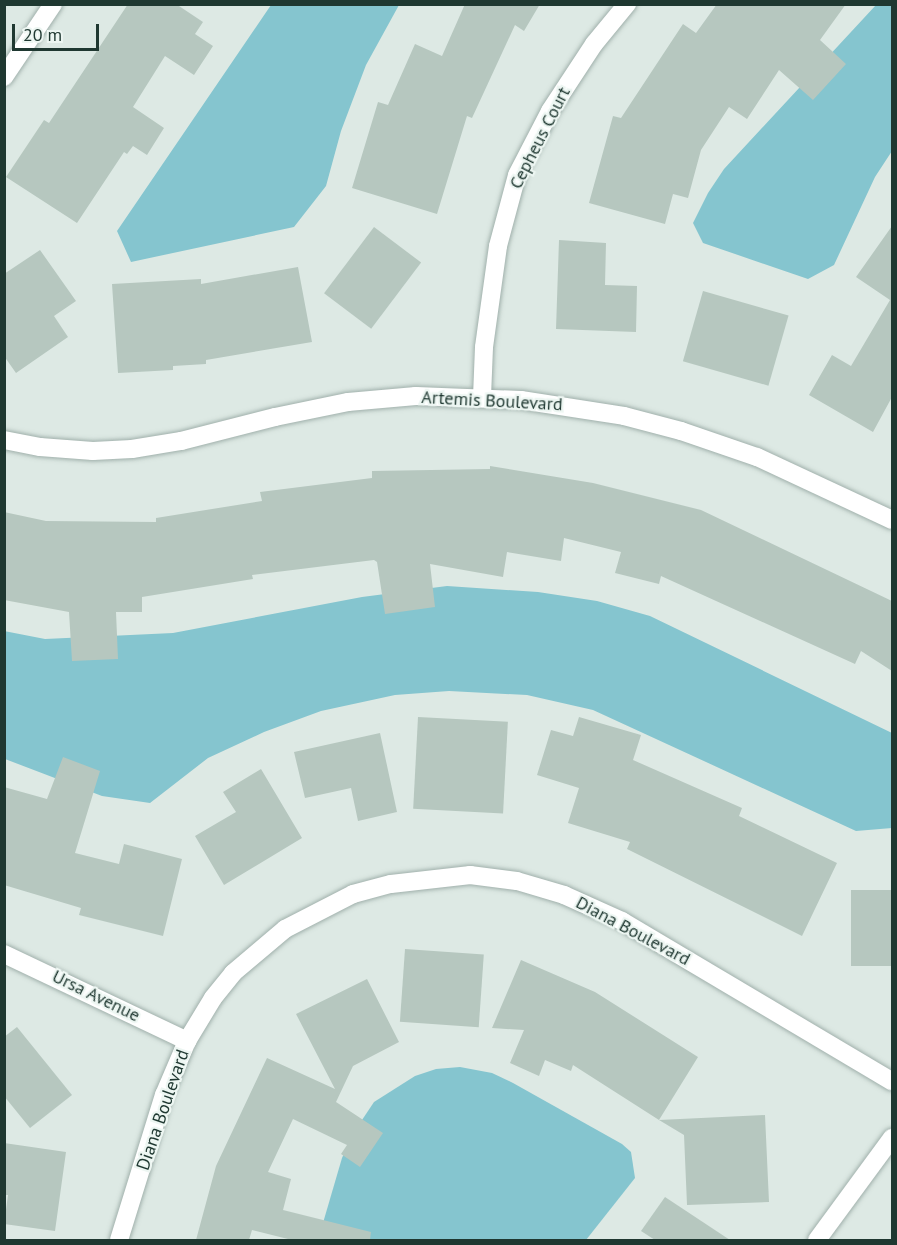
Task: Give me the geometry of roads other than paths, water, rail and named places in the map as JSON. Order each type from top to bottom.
[{"type":"street","points":[[4,77],[53,4]]},
{"type":"street","name":"Cepheus Court","points":[[482,397],[484,347],[498,246],[517,175],[550,111],[594,44],[627,4]]},
{"type":"street","name":"Artemis Boulevard","points":[[4,440],[51,448],[93,451],[132,449],[182,441],[275,417],[348,402],[416,396],[482,397],[570,406],[681,431],[757,457],[892,520]]},
{"type":"street","name":"Diana Boulevard","points":[[119,1240],[165,1095],[187,1041],[213,998],[233,973],[285,929],[353,894],[391,884],[470,875],[517,881],[564,895],[622,921],[892,1081]]},
{"type":"street","name":"Ursa Avenue","points":[[4,954],[187,1041]]},
{"type":"street","points":[[817,1240],[892,1138]]},
{"type":"water","points":[[271,5],[399,5],[366,65],[341,131],[326,186],[294,227],[131,262],[117,231]]},
{"type":"water","points":[[876,5],[892,5],[892,151],[875,177],[834,265],[808,279],[703,243],[693,223],[708,193],[724,169]]},
{"type":"water","points":[[447,586],[538,592],[597,601],[650,616],[892,733],[892,828],[856,831],[593,710],[527,695],[449,691],[395,695],[321,711],[264,732],[208,758],[150,803],[102,796],[5,759],[4,631],[45,639],[173,633],[362,597]]},
{"type":"water","points":[[460,1067],[492,1073],[622,1144],[631,1152],[635,1178],[586,1240],[318,1240],[342,1158],[354,1132],[374,1102],[415,1076],[436,1069]]}]
